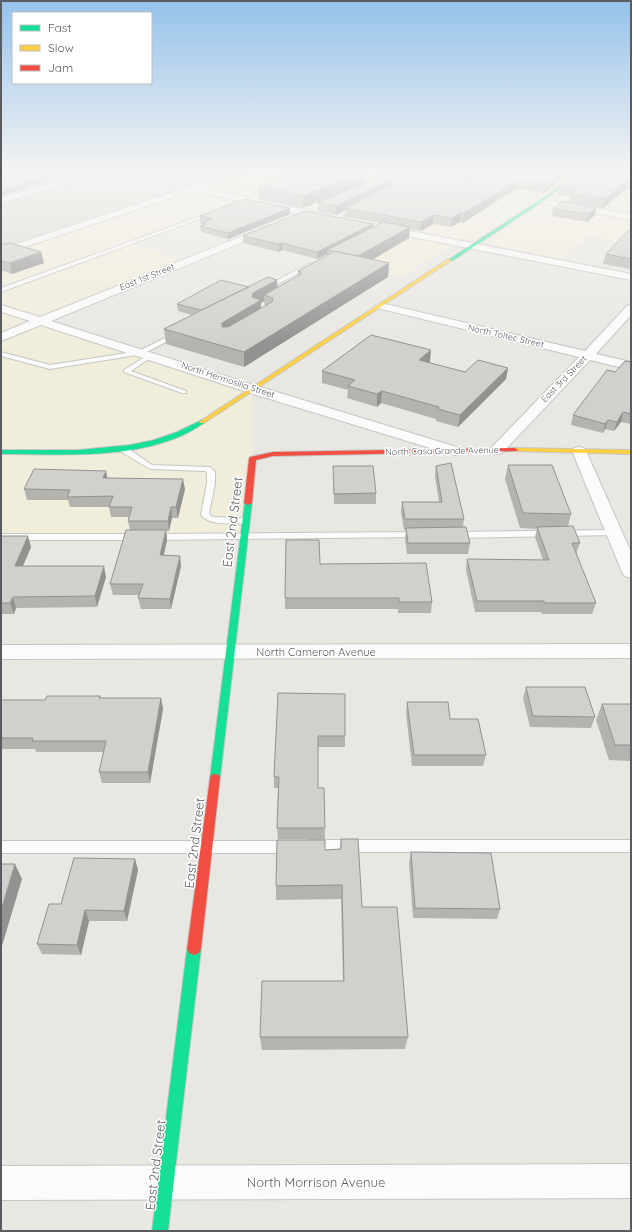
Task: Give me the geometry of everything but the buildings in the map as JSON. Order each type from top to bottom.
[{"type":"main road","points":[[1,452],[104,451],[123,449],[145,446],[193,428],[496,229]]},
{"type":"main road","name":"North Casa Grande Avenue","points":[[253,459],[273,454],[497,450],[631,452]]},
{"type":"main road","name":"East 2nd Street","points":[[160,1231],[253,459]]},
{"type":"street","points":[[1,252],[69,229]]},
{"type":"street","name":"East 1st Street","points":[[1,337],[265,229]]},
{"type":"street","points":[[383,229],[631,277]]},
{"type":"street","name":"North Toltec Street","points":[[381,306],[631,366]]},
{"type":"street","name":"North Hermosilla Street","points":[[1,308],[252,389],[455,451]]},
{"type":"street","name":"East 3rd Street","points":[[497,450],[631,308]]},
{"type":"street","points":[[579,451],[631,572]]},
{"type":"street","name":"North Cameron Avenue","points":[[1,652],[631,651]]},
{"type":"street","name":"North Morrison Avenue","points":[[1,1183],[631,1181]]},
{"type":"lane","points":[[1,290],[168,229]]},
{"type":"lane","points":[[256,293],[316,262]]},
{"type":"lane","points":[[182,332],[145,354],[126,371],[184,392]]},
{"type":"lane","points":[[1,354],[50,367],[145,354]]},
{"type":"lane","points":[[123,449],[150,467],[207,469],[211,472],[211,483],[205,514],[211,520],[245,520]]},
{"type":"lane","points":[[449,535],[614,533]]},
{"type":"lane","points":[[1,537],[425,535]]},
{"type":"lane","points":[[1,847],[631,846]]},
{"type":"shaded area","points":[[1,229],[58,229],[1,248]]},
{"type":"shaded area","points":[[69,229],[168,229],[128,244],[189,260],[41,320],[252,389],[253,459],[244,536],[1,537],[1,252]]},
{"type":"shaded area","points":[[382,229],[631,229],[631,244],[589,236],[561,259],[463,238],[402,277],[325,260]]},
{"type":"traffic: fast","points":[[450,260],[497,229]]},
{"type":"traffic: fast","points":[[1,452],[78,452],[130,447],[156,442],[180,434],[202,422]]},
{"type":"traffic: fast","points":[[215,778],[248,503]]},
{"type":"traffic: fast","points":[[160,1231],[194,949]]},
{"type":"traffic: slow","points":[[202,422],[450,260]]},
{"type":"traffic: slow","points":[[515,450],[631,452]]},
{"type":"traffic: jam","points":[[248,503],[253,459],[273,454],[515,450]]},
{"type":"traffic: jam","points":[[194,949],[215,778]]}]
